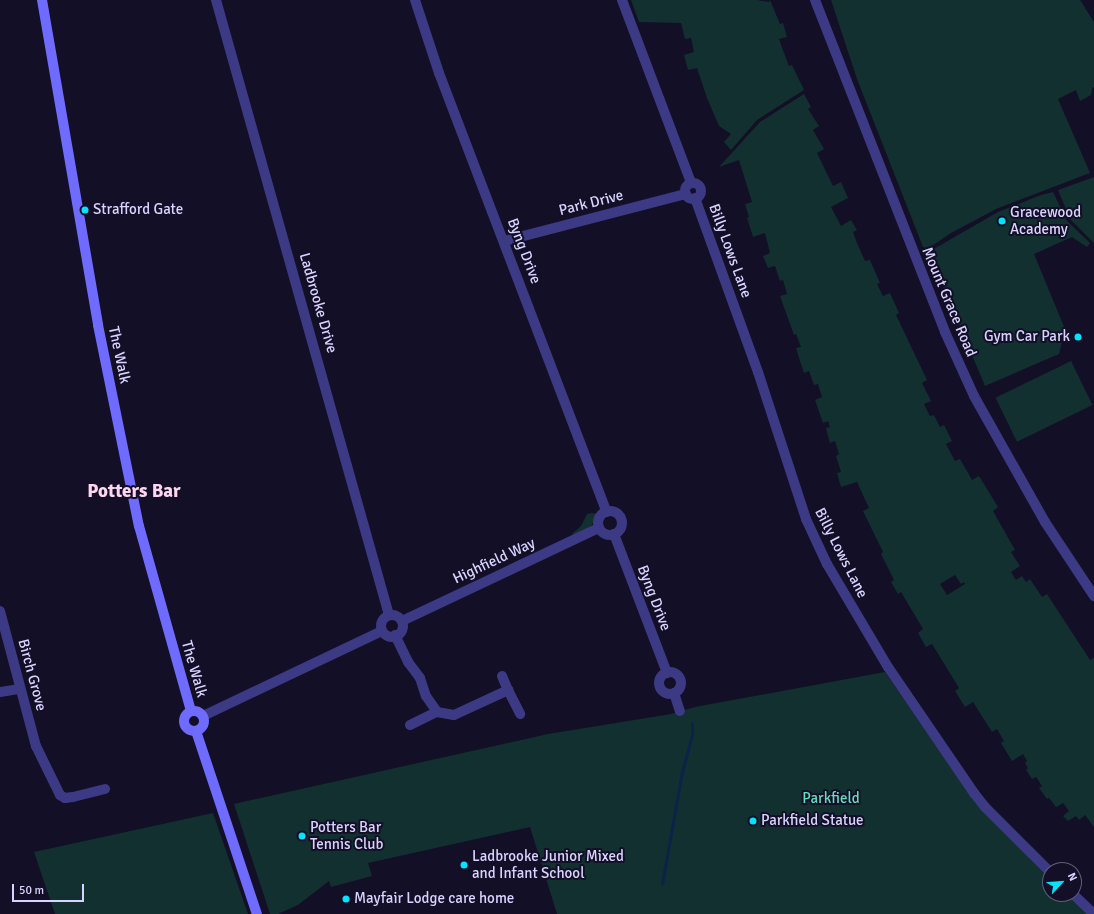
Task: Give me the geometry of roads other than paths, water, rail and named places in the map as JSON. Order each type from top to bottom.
[{"type":"street","name":"The Walk","points":[[42,0],[98,325],[139,526],[191,711]]},
{"type":"street","name":"Ladbrooke Drive","points":[[216,0],[388,616]]},
{"type":"street","name":"Byng Drive","points":[[415,0],[440,73],[607,512]]},
{"type":"street","points":[[622,0],[691,184],[686,189],[691,196]]},
{"type":"street","name":"Mount Grace Road","points":[[815,0],[939,318],[974,396],[1045,522],[1094,596]]},
{"type":"street","name":"Park Drive","points":[[504,242],[691,196]]},
{"type":"street","name":"Billy Lows Lane","points":[[691,196],[758,372],[803,513],[824,559],[888,667],[974,793],[985,807],[1042,864]]},
{"type":"street","points":[[607,512],[618,515],[622,522],[620,529],[614,534],[607,535],[599,528],[599,520],[607,512]]},
{"type":"street","name":"Highfield Way","points":[[402,621],[599,528]]},
{"type":"street","name":"Byng Drive","points":[[614,534],[667,673]]},
{"type":"street","name":"Birch Grove","points":[[0,611],[36,746],[60,795],[65,798],[73,797],[105,789]]},
{"type":"street","points":[[388,616],[396,616],[402,621],[402,630],[395,635],[390,636],[382,631],[382,623],[388,616]]},
{"type":"street","points":[[203,716],[382,631]]},
{"type":"street","points":[[395,635],[408,662],[420,678],[426,696],[437,712]]},
{"type":"street","points":[[667,673],[674,673],[680,678],[681,685],[674,693],[664,692],[660,687],[661,677],[667,673]]},
{"type":"street","points":[[502,676],[520,714]]},
{"type":"street","points":[[0,692],[20,689]]},
{"type":"street","points":[[410,725],[437,712],[454,715],[508,690]]},
{"type":"street","points":[[674,693],[680,712]]},
{"type":"street","points":[[191,711],[197,711],[203,716],[204,724],[196,731],[189,730],[185,725],[184,718],[191,711]]},
{"type":"street","points":[[196,731],[257,914]]},
{"type":"street","points":[[1081,902],[1094,914]]},
{"type":"waterway","points":[[662,884],[682,772],[692,735],[692,723]]},
{"type":"place","name":"Strafford Gate","points":[[85,210]]},
{"type":"place","name":"Gracewood Academy","points":[[1002,221]]},
{"type":"place","name":"Gym Car Park","points":[[1078,337]]},
{"type":"place","name":"Parkfield Statue","points":[[753,821]]},
{"type":"place","name":"Potters Bar Tennis Club","points":[[302,836]]},
{"type":"place","name":"Ladbrooke Junior Mixed and Infant School","points":[[464,865]]},
{"type":"place","name":"Mayfair Lodge care home","points":[[346,899]]},
{"type":"district","name":"Potters Bar","points":[[134,492]]},
{"type":"park label","name":"Parkfield","points":[[831,799]]}]
